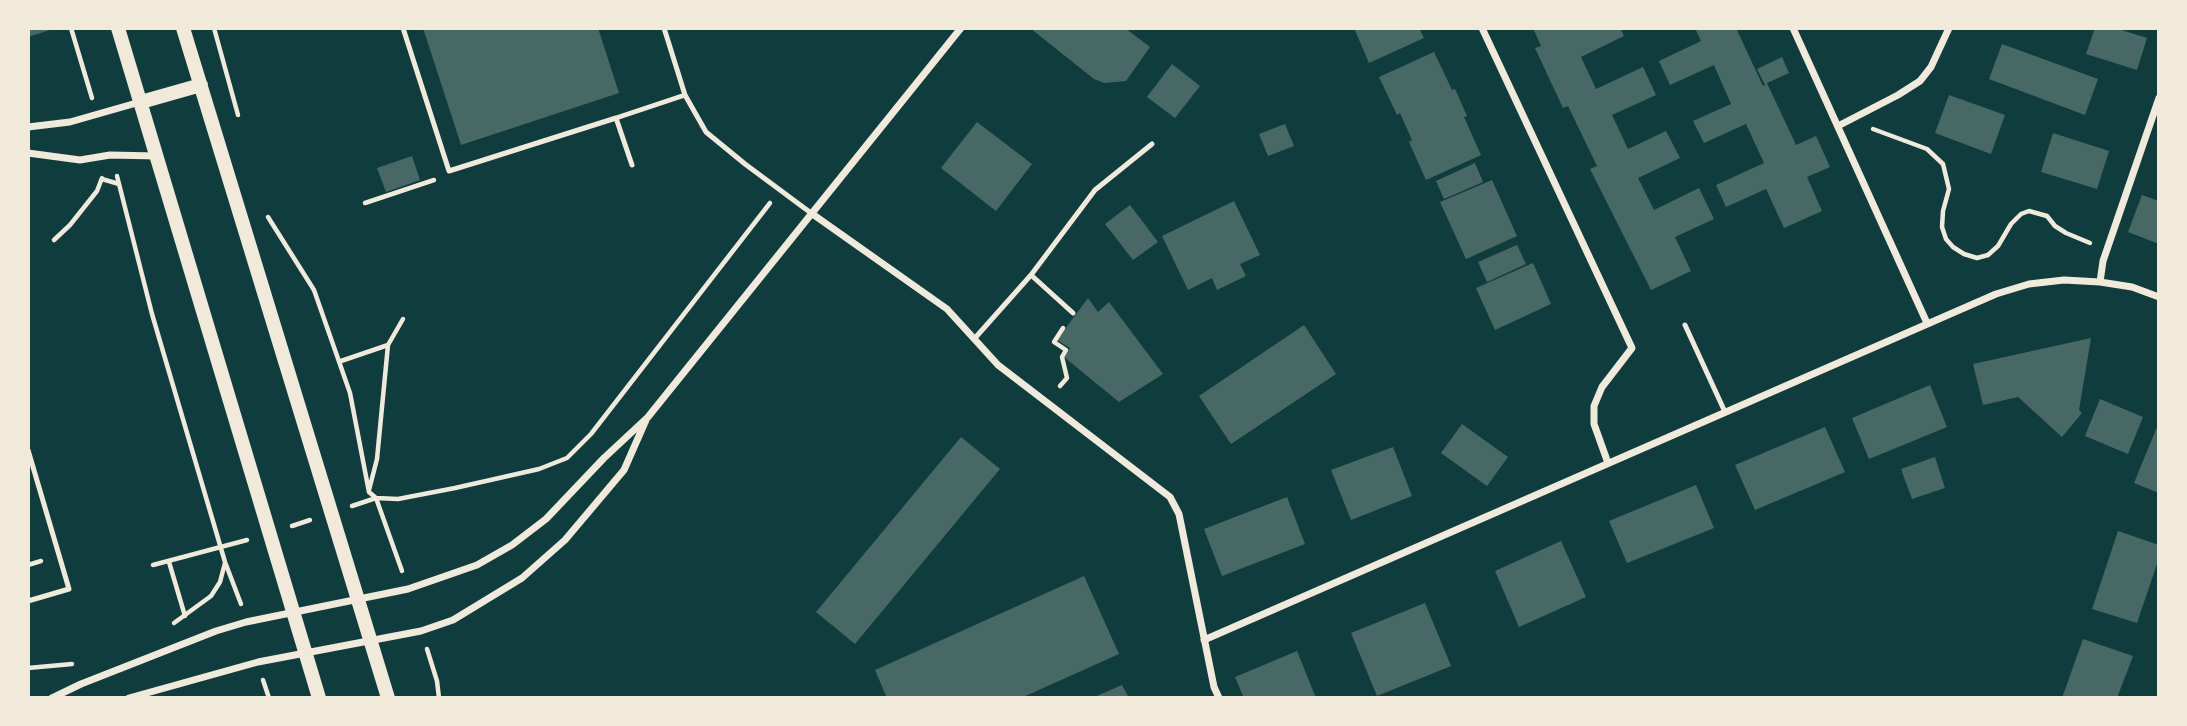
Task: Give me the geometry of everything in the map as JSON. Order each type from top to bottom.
[{"type":"main road","points":[[118,28],[319,698]]},
{"type":"main road","points":[[183,28],[388,698]]},
{"type":"main road","points":[[141,102],[201,85]]},
{"type":"street","points":[[52,698],[203,636],[246,622],[408,589],[477,565],[512,545],[546,519],[604,458],[648,417],[961,28]]},
{"type":"street","points":[[1482,28],[1632,348],[1602,387],[1594,406],[1594,424],[1608,463]]},
{"type":"street","points":[[1793,28],[1927,323]]},
{"type":"street","points":[[1838,126],[1920,81],[1931,67],[1949,28]]},
{"type":"street","points":[[2100,282],[2107,248],[2159,98]]},
{"type":"street","points":[[28,127],[70,122],[141,102]]},
{"type":"street","points":[[28,153],[80,160],[110,155],[156,156]]},
{"type":"street","points":[[811,213],[947,309],[998,365],[1170,497],[1180,513],[1204,640],[1219,698]]},
{"type":"street","points":[[1204,640],[1996,294],[2029,284],[2064,280],[2132,287],[2159,297]]},
{"type":"street","points":[[129,698],[258,662],[421,631],[453,620],[522,578],[565,540],[624,470],[648,417]]},
{"type":"lane","points":[[403,28],[449,171],[685,95]]},
{"type":"lane","points":[[664,28],[685,95],[706,132],[811,213]]},
{"type":"lane","points":[[616,118],[632,165]]},
{"type":"lane","points":[[975,338],[1031,275],[1095,190],[1152,144]]},
{"type":"lane","points":[[1031,275],[1073,313]]},
{"type":"lane","points":[[1685,325],[1725,412]]},
{"type":"lane","points":[[28,450],[69,589],[28,601]]},
{"type":"path","points":[[71,28],[97,115]]},
{"type":"path","points":[[214,28],[239,119]]},
{"type":"path","points":[[1863,114],[1876,130],[1927,149],[1942,164],[1949,189],[1942,227],[1946,239],[1965,254],[1978,258],[1988,255],[1998,246],[2011,224],[2021,214],[2029,211],[2047,216],[2055,226],[2066,233],[2107,248]]},
{"type":"path","points":[[110,155],[152,314],[225,562],[246,622]]},
{"type":"path","points":[[54,240],[70,225],[97,191],[102,178]]},
{"type":"path","points":[[365,203],[438,178]]},
{"type":"path","points":[[153,565],[222,549],[376,498],[398,499],[455,488],[539,469],[567,458],[591,434],[780,190]]},
{"type":"path","points":[[264,211],[314,290],[350,393],[369,492],[376,498],[408,589]]},
{"type":"path","points":[[1046,403],[1066,378],[1062,357],[1066,350],[1054,342],[1073,313]]},
{"type":"path","points":[[369,492],[377,459],[388,345],[403,319]]},
{"type":"path","points":[[341,361],[388,345]]},
{"type":"path","points":[[169,562],[185,616]]},
{"type":"path","points":[[169,626],[211,596],[220,582],[225,562]]},
{"type":"path","points":[[258,662],[269,698]]},
{"type":"path","points":[[28,668],[73,664]]},
{"type":"building","points":[[28,28],[53,28],[53,29],[28,37]]},
{"type":"building","points":[[423,28],[598,28],[619,93],[461,145]]},
{"type":"building","points":[[1030,28],[1125,28],[1150,47],[1126,81],[1104,83],[1094,79]]},
{"type":"building","points":[[1354,28],[1419,28],[1424,38],[1369,63]]},
{"type":"building","points":[[1533,28],[1620,28],[1624,36],[1581,57],[1596,89],[1643,67],[1656,95],[1612,115],[1628,149],[1666,131],[1680,158],[1638,178],[1654,210],[1699,188],[1714,219],[1675,237],[1691,271],[1651,290],[1590,169],[1597,166],[1568,106],[1563,108],[1535,48],[1541,46]]},
{"type":"building","points":[[1695,28],[1736,28],[1763,86],[1765,85],[1757,69],[1782,57],[1789,73],[1767,83],[1796,145],[1816,136],[1830,167],[1807,177],[1822,211],[1784,228],[1766,189],[1726,207],[1716,185],[1764,163],[1746,124],[1704,143],[1693,121],[1731,104],[1714,65],[1670,85],[1659,61],[1701,41]]},
{"type":"building","points":[[2095,28],[2115,28],[2147,38],[2137,70],[2086,54]]},
{"type":"building","points":[[2002,44],[2098,79],[2085,115],[1989,79]]},
{"type":"building","points":[[1434,52],[1452,90],[1455,89],[1481,155],[1426,180],[1409,142],[1412,140],[1400,113],[1397,115],[1379,77]]},
{"type":"building","points":[[1172,64],[1200,86],[1175,118],[1147,97]]},
{"type":"building","points":[[1949,95],[2005,115],[1991,154],[1935,133]]},
{"type":"building","points":[[977,122],[1032,164],[996,211],[941,168]]},
{"type":"building","points":[[1285,124],[1294,146],[1268,156],[1259,134]]},
{"type":"building","points":[[2053,133],[2109,151],[2097,189],[2041,172]]},
{"type":"building","points":[[412,156],[420,180],[386,192],[377,168]]},
{"type":"building","points":[[1475,163],[1483,182],[1444,199],[1436,181]]},
{"type":"building","points":[[1492,180],[1517,236],[1466,259],[1440,202]]},
{"type":"building","points":[[2142,195],[2159,201],[2159,244],[2128,232]]},
{"type":"building","points":[[1234,201],[1260,255],[1240,264],[1246,276],[1217,290],[1212,278],[1188,290],[1162,236]]},
{"type":"building","points":[[1130,205],[1158,242],[1133,260],[1105,224]]},
{"type":"building","points":[[1517,245],[1526,264],[1487,282],[1478,262]]},
{"type":"building","points":[[1533,263],[1551,304],[1495,330],[1476,288]]},
{"type":"building","points":[[1088,298],[1098,312],[1109,302],[1163,374],[1119,402],[1064,357],[1070,348],[1057,340]]},
{"type":"building","points":[[1304,325],[1336,374],[1231,444],[1199,396]]},
{"type":"building","points":[[2091,338],[2079,410],[2082,413],[2062,437],[2018,397],[1983,405],[1973,364]]},
{"type":"building","points":[[1930,385],[1947,427],[1869,459],[1852,418]]},
{"type":"building","points":[[2100,399],[2143,417],[2128,454],[2085,436]]},
{"type":"building","points":[[2159,422],[2159,493],[2134,483]]},
{"type":"building","points":[[1462,424],[1508,457],[1487,486],[1441,453]]},
{"type":"building","points":[[1825,427],[1845,472],[1755,510],[1735,465]]},
{"type":"building","points":[[961,437],[1000,469],[855,644],[816,612]]},
{"type":"building","points":[[1393,447],[1412,496],[1351,520],[1331,470]]},
{"type":"building","points":[[1935,457],[1945,488],[1912,499],[1901,469]]},
{"type":"building","points":[[1696,485],[1714,528],[1627,563],[1609,521]]},
{"type":"building","points":[[1287,497],[1305,544],[1222,576],[1204,529]]},
{"type":"building","points":[[2118,531],[2159,545],[2159,558],[2137,623],[2092,609]]},
{"type":"building","points":[[1561,541],[1586,597],[1519,627],[1495,571]]},
{"type":"building","points":[[1084,576],[1119,654],[1021,698],[887,698],[875,670]]},
{"type":"building","points":[[1425,603],[1451,666],[1377,696],[1351,633]]},
{"type":"building","points":[[2083,639],[2133,656],[2117,698],[2062,698]]},
{"type":"building","points":[[1297,651],[1316,698],[1244,698],[1235,677]]},
{"type":"building","points":[[1122,685],[1129,698],[1092,698]]}]
